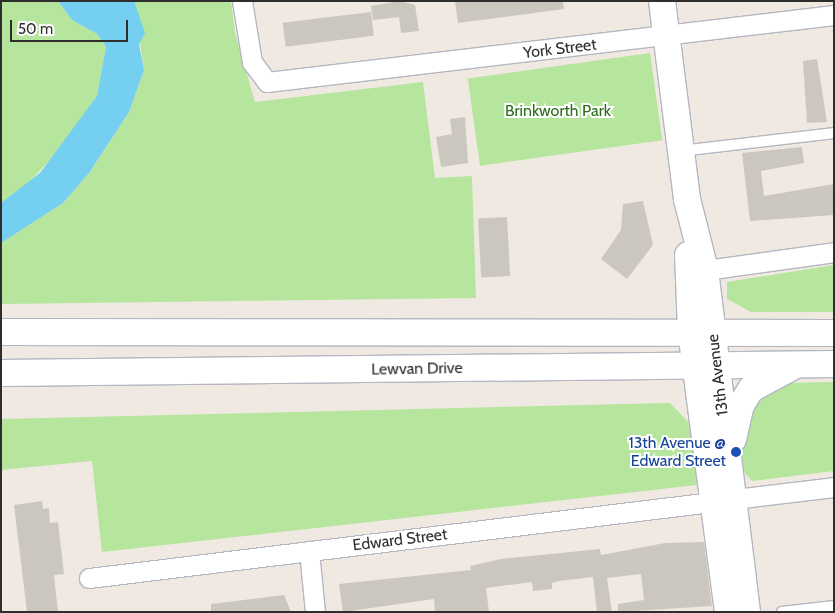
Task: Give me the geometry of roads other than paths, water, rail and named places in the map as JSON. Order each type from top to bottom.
[{"type":"main road","name":"13th Avenue","points":[[662,1],[706,365],[726,495],[747,612]]},
{"type":"main road","name":"13th Avenue","points":[[687,199],[705,270],[702,331]]},
{"type":"main road","points":[[1,332],[702,331],[834,333]]},
{"type":"main road","points":[[726,495],[733,426],[741,405],[751,389],[799,364]]},
{"type":"main road","name":"Lewvan Drive","points":[[1,373],[834,364]]},
{"type":"main road","name":"13th Avenue","points":[[726,495],[728,612]]},
{"type":"street","name":"York Street","points":[[242,1],[258,75],[267,82],[286,83],[834,14]]},
{"type":"street","points":[[705,270],[834,252]]},
{"type":"street","name":"Edward Street","points":[[89,578],[308,551],[726,495],[834,486]]},
{"type":"street","points":[[308,551],[315,612]]},
{"type":"lane","points":[[681,151],[834,133]]},
{"type":"lane","points":[[782,612],[834,606]]},
{"type":"water","points":[[58,1],[134,1],[145,33],[139,44],[144,70],[129,112],[89,173],[63,203],[1,243],[1,203],[40,173],[97,96],[106,47],[97,34],[72,20]]},
{"type":"place","name":"13th Avenue @ Edward Street","points":[[736,452]]},
{"type":"park label","name":"Brinkworth Park","points":[[558,111]]}]
